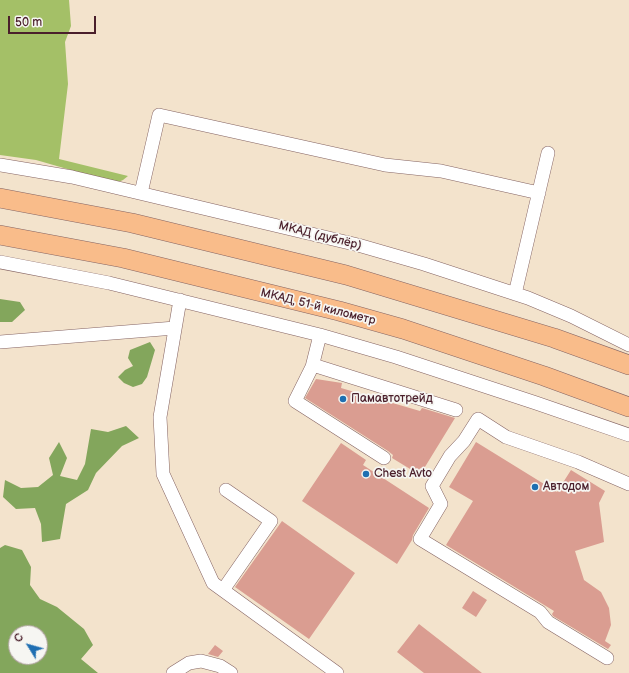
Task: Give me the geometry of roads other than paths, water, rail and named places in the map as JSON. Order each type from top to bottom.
[{"type":"highway","points":[[0,198],[132,223],[346,275],[547,336],[629,365]]},
{"type":"highway","name":"МКАД, 51-й километр","points":[[0,235],[122,258],[339,311],[403,329],[530,371],[629,407]]},
{"type":"street","points":[[141,193],[159,115],[385,165],[441,171],[539,193]]},
{"type":"street","points":[[515,294],[548,153]]},
{"type":"street","name":"МКАД (дублёр)","points":[[0,165],[72,177],[358,245],[424,264],[515,294],[571,316],[629,345]]},
{"type":"street","points":[[0,262],[109,283],[320,335],[396,357],[536,402],[629,435]]},
{"type":"street","points":[[180,300],[160,418],[163,474],[213,583],[337,673]]},
{"type":"street","points":[[0,342],[175,328]]},
{"type":"street","points":[[320,335],[313,365],[295,401],[384,458]]},
{"type":"street","points":[[313,365],[456,410]]},
{"type":"street","points":[[607,658],[548,622],[540,612],[420,539],[441,504],[432,486],[450,456],[464,441],[478,419],[506,437],[578,462],[629,484]]},
{"type":"street","points":[[223,590],[271,521],[226,490]]},
{"type":"street","points":[[173,673],[189,663],[201,661],[220,666],[231,673]]},
{"type":"place","name":"Памавтотрейд","points":[[343,399]]},
{"type":"place","name":"Chest Avto","points":[[366,474]]},
{"type":"place","name":"Автодом","points":[[535,487]]}]
